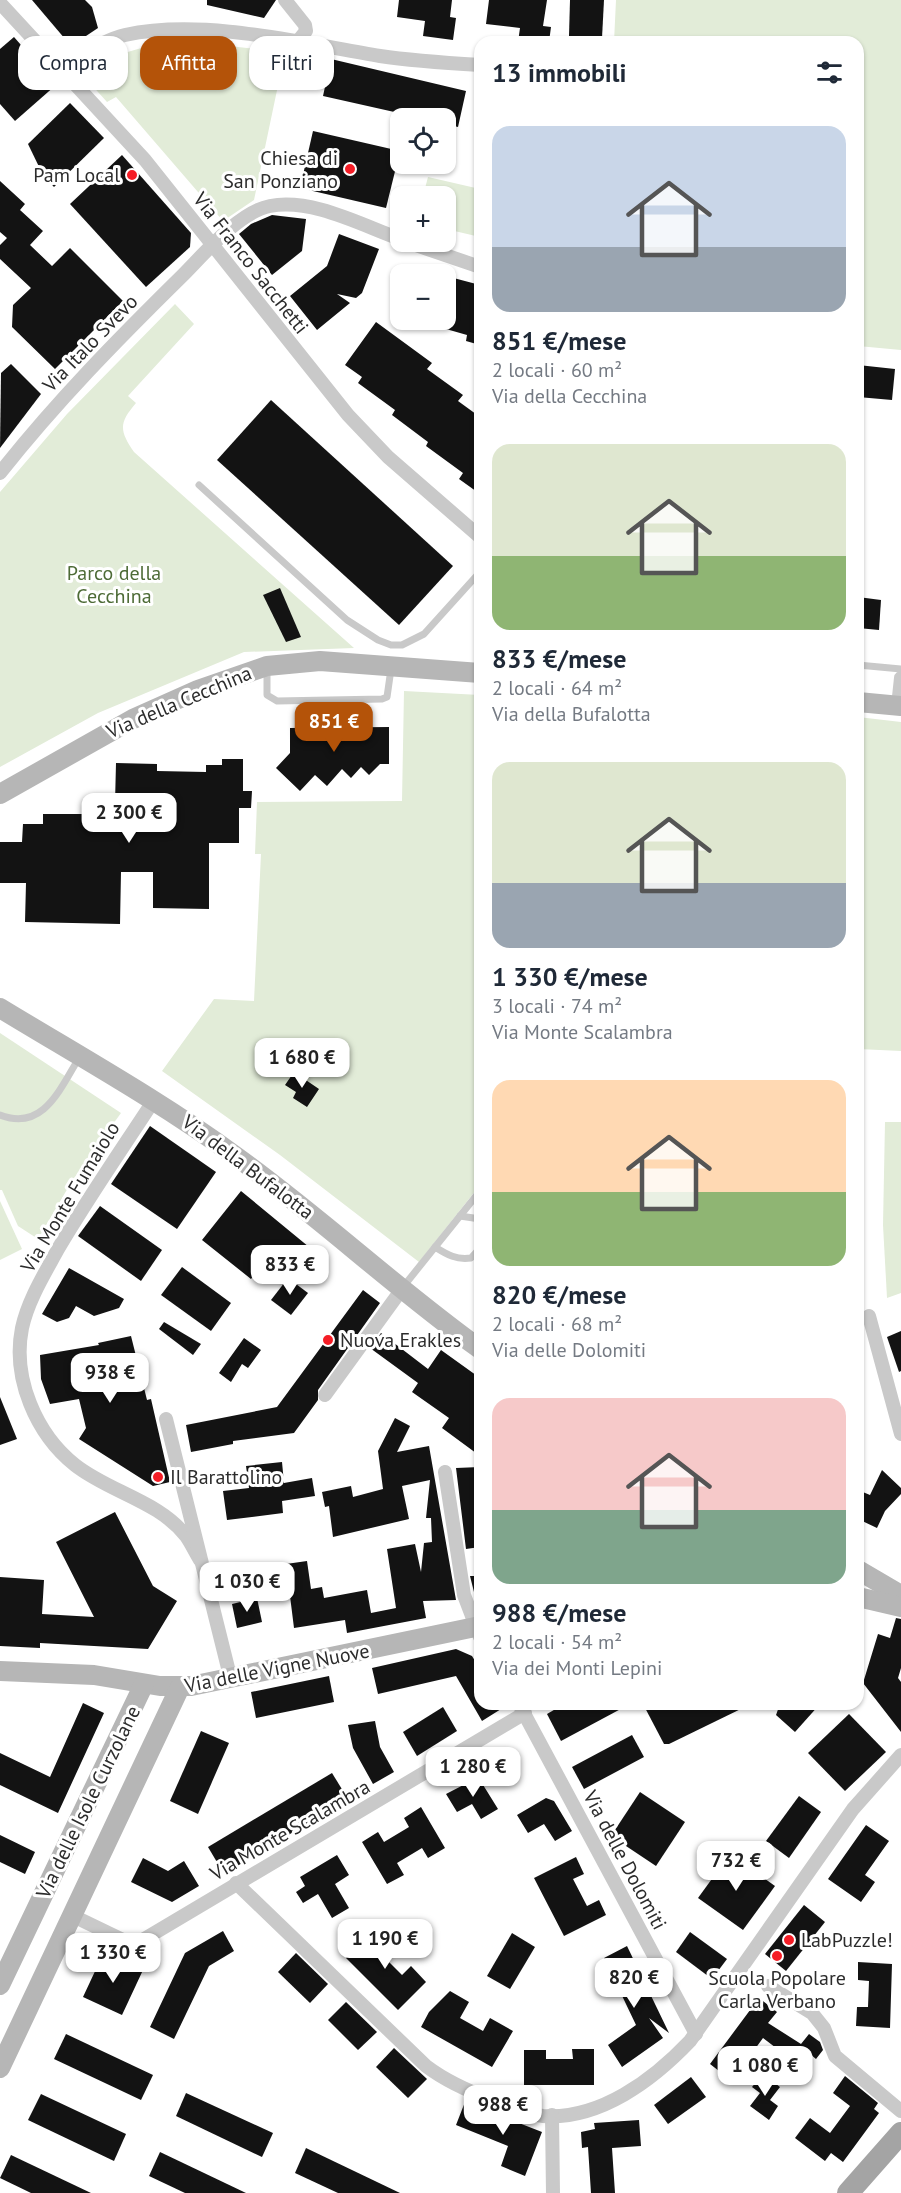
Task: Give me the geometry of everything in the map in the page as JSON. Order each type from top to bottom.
[{"type":"main road","points":[[848,2193],[901,2133]]},
{"type":"street","points":[[285,0],[305,25],[306,31],[302,36]]},
{"type":"street","name":"Via Franco Sacchetti","points":[[0,3],[31,36]]},
{"type":"street","points":[[123,36],[162,30],[202,30],[254,36]]},
{"type":"street","points":[[334,47],[414,61],[474,65]]},
{"type":"street","name":"Via Franco Sacchetti","points":[[81,90],[145,159],[214,245],[271,322],[348,415],[388,457],[474,532]]},
{"type":"street","name":"Via Italo Svevo","points":[[0,473],[101,355],[214,245],[252,212],[278,205],[319,210],[390,235]]},
{"type":"street","points":[[436,252],[474,265]]},
{"type":"street","name":"Via della Cecchina","points":[[0,794],[93,739],[153,709],[267,666],[320,661],[474,673]]},
{"type":"street","points":[[864,703],[900,706],[901,678]]},
{"type":"street","name":"Via della Bufalotta","points":[[0,1008],[154,1100],[288,1196],[474,1344]]},
{"type":"street","name":"Via Monte Fumaiolo","points":[[154,1100],[94,1190],[47,1269],[26,1316],[20,1354],[32,1410],[54,1446],[89,1475],[152,1509],[172,1523],[186,1536],[200,1560]]},
{"type":"street","points":[[325,1395],[402,1289]]},
{"type":"street","points":[[869,1316],[896,1401],[901,1434]]},
{"type":"street","points":[[166,1419],[231,1680]]},
{"type":"street","points":[[445,1472],[464,1595],[474,1620]]},
{"type":"street","points":[[864,1573],[901,1594]]},
{"type":"street","points":[[864,1598],[901,1607]]},
{"type":"street","name":"Via delle Vigne Nuove","points":[[0,1671],[94,1675],[144,1684],[180,1687],[231,1680],[474,1631]]},
{"type":"street","name":"Via delle Isole Curzolane","points":[[0,1984],[144,1684]]},
{"type":"street","name":"Via delle Isole Curzolane","points":[[0,2068],[180,1687]]},
{"type":"street","name":"Via Monte Scalambra","points":[[71,1916],[127,1942],[137,1942],[519,1710]]},
{"type":"street","name":"Via delle Dolomiti","points":[[523,1710],[696,2034]]},
{"type":"street","points":[[236,1883],[435,2073],[475,2094],[533,2114],[552,2115],[591,2109],[616,2099],[657,2071],[696,2034],[853,1809],[901,1755]]},
{"type":"street","points":[[768,1986],[812,2013],[824,2028],[835,2056],[901,2112]]},
{"type":"street","points":[[552,2115],[553,2193]]},
{"type":"lane","points":[[199,485],[347,620],[378,640],[391,645],[402,645],[424,634],[474,579]]},
{"type":"lane","points":[[267,666],[267,695],[277,701],[382,699],[387,697],[389,691],[392,667]]},
{"type":"lane","points":[[864,666],[901,669]]},
{"type":"lane","points":[[0,1115],[24,1120],[39,1114],[51,1104],[80,1056]]},
{"type":"lane","points":[[402,1289],[474,1198]]},
{"type":"lane","points":[[460,1216],[474,1218]]},
{"type":"lane","points":[[435,1247],[452,1258],[462,1260],[474,1255]]},
{"type":"green space","points":[[616,0],[901,0],[901,350],[864,347],[864,36],[614,36]]},
{"type":"green space","points":[[237,47],[249,48],[249,90],[277,90],[254,200],[223,221],[116,97],[107,102],[96,90],[128,90],[128,52],[140,48],[140,90],[237,90]]},
{"type":"green space","points":[[428,177],[474,188],[474,236],[456,231],[456,186],[426,186]]},
{"type":"green space","name":"Parco della Cecchina","points":[[175,304],[194,324],[128,396],[136,403],[124,421],[126,438],[134,452],[354,648],[244,652],[98,713],[0,767],[0,492],[67,414]]},
{"type":"green space","points":[[404,691],[474,695],[474,1193],[419,1262],[280,1155],[162,1071],[214,999],[254,1001],[261,854],[255,854],[257,802],[402,801]]},
{"type":"green space","points":[[864,718],[901,722],[901,1051],[864,1049]]},
{"type":"green space","points":[[0,1033],[121,1113],[72,1181],[38,1239],[18,1226],[0,1190]]},
{"type":"green space","points":[[885,1122],[901,1122],[901,1293],[887,1298],[883,1225]]},
{"type":"green space","points":[[0,1201],[22,1249],[0,1260]]},
{"type":"building","points":[[32,0],[85,0],[92,7],[98,28],[86,36],[63,36]]},
{"type":"building","points":[[207,0],[276,0],[264,18],[207,5]]},
{"type":"building","points":[[399,0],[452,0],[450,17],[456,18],[453,40],[423,36],[425,21],[397,17]]},
{"type":"building","points":[[489,0],[547,0],[543,26],[551,27],[550,36],[519,36],[520,28],[486,24]]},
{"type":"building","points":[[570,0],[604,0],[602,36],[569,36]]},
{"type":"building","points":[[14,37],[18,42],[18,90],[50,90],[15,121],[0,104],[0,49]]},
{"type":"building","points":[[334,60],[466,91],[458,127],[456,126],[456,108],[390,108],[390,111],[323,96],[324,90],[334,90]]},
{"type":"building","points":[[70,103],[104,138],[54,187],[43,175],[28,144]]},
{"type":"building","name":"Chiesa di San Ponziano","points":[[313,131],[390,149],[390,174],[394,174],[386,208],[300,188]]},
{"type":"building","points":[[122,155],[191,233],[190,247],[146,287],[70,204]]},
{"type":"building","points":[[0,181],[25,204],[20,210],[43,231],[30,245],[52,266],[70,248],[123,301],[55,369],[12,327],[13,305],[31,288],[0,259],[0,245],[7,238],[0,232]]},
{"type":"building","points":[[272,215],[306,219],[302,251],[272,275],[239,234],[251,224]]},
{"type":"building","points":[[339,234],[379,249],[362,293],[356,298],[337,294],[350,303],[317,330],[290,296],[327,266]]},
{"type":"building","points":[[456,279],[474,283],[474,343],[466,341],[467,335],[450,330],[456,330]]},
{"type":"building","points":[[376,322],[432,363],[427,369],[463,395],[458,401],[474,413],[474,490],[459,479],[463,473],[426,446],[428,442],[392,415],[395,410],[358,383],[362,377],[345,365]]},
{"type":"building","points":[[11,364],[41,394],[0,448],[1,373]]},
{"type":"building","points":[[864,366],[895,369],[892,400],[864,398]]},
{"type":"building","points":[[271,400],[453,566],[399,625],[217,460]]},
{"type":"building","points":[[280,588],[301,637],[286,642],[263,595]]},
{"type":"building","points":[[864,598],[881,600],[879,630],[864,629]]},
{"type":"building","points":[[389,727],[389,764],[380,764],[369,775],[361,767],[351,778],[342,769],[327,786],[315,775],[300,791],[276,768],[290,753],[290,728]]},
{"type":"building","points":[[222,759],[243,759],[243,791],[252,791],[251,808],[239,808],[239,843],[209,843],[209,909],[153,908],[153,872],[121,872],[120,924],[25,922],[26,883],[0,883],[0,842],[22,842],[23,824],[43,824],[43,814],[90,814],[90,803],[115,803],[116,763],[157,764],[157,771],[206,772],[206,765],[222,765]]},
{"type":"building","points":[[294,1072],[319,1089],[307,1107],[293,1098],[296,1092],[285,1085]]},
{"type":"building","points":[[150,1126],[216,1172],[177,1229],[111,1184]]},
{"type":"building","points":[[241,1191],[309,1247],[284,1280],[263,1264],[251,1279],[202,1240]]},
{"type":"building","points":[[100,1206],[162,1250],[141,1281],[78,1236]]},
{"type":"building","points":[[182,1267],[231,1303],[211,1331],[161,1295]]},
{"type":"building","points":[[69,1268],[124,1299],[119,1308],[94,1316],[76,1306],[69,1318],[57,1322],[42,1314]]},
{"type":"building","points":[[288,1278],[308,1293],[291,1315],[271,1300]]},
{"type":"building","points":[[363,1290],[380,1303],[318,1390],[318,1400],[294,1433],[233,1441],[233,1444],[191,1452],[186,1425],[277,1407]]},
{"type":"building","points":[[164,1322],[201,1344],[193,1355],[159,1329]]},
{"type":"building","points":[[901,1331],[901,1371],[899,1372],[887,1337]]},
{"type":"building","points":[[381,1333],[428,1369],[441,1350],[474,1374],[474,1452],[442,1428],[449,1418],[412,1392],[418,1383],[370,1348]]},
{"type":"building","points":[[131,1336],[147,1400],[151,1399],[170,1482],[153,1486],[79,1439],[86,1428],[79,1399],[50,1404],[41,1379],[40,1355],[99,1345],[98,1343]]},
{"type":"building","points":[[244,1338],[261,1350],[248,1368],[242,1364],[231,1382],[219,1373]]},
{"type":"building","points":[[0,1397],[17,1439],[0,1445]]},
{"type":"building","points":[[395,1418],[410,1426],[397,1452],[429,1446],[456,1600],[423,1601],[426,1618],[347,1633],[345,1620],[294,1628],[286,1564],[307,1561],[311,1589],[322,1587],[324,1598],[367,1590],[371,1613],[396,1608],[387,1549],[415,1544],[421,1572],[424,1543],[432,1542],[431,1518],[426,1518],[430,1480],[402,1486],[409,1519],[333,1537],[329,1506],[325,1507],[322,1492],[351,1486],[353,1497],[383,1489],[378,1451]]},
{"type":"building","points":[[282,1462],[284,1483],[312,1478],[315,1496],[282,1501],[283,1513],[227,1520],[223,1491],[249,1488],[246,1466]]},
{"type":"building","points":[[474,1467],[474,1548],[466,1549],[456,1468]]},
{"type":"building","points":[[882,1470],[901,1488],[901,1494],[885,1511],[877,1528],[864,1522],[864,1492],[870,1495]]},
{"type":"building","points":[[115,1512],[153,1586],[177,1601],[148,1649],[40,1643],[40,1648],[0,1646],[0,1577],[44,1580],[42,1614],[94,1617],[56,1542]]},
{"type":"building","points":[[470,1576],[474,1576],[474,1592]]},
{"type":"building","points":[[257,1598],[262,1622],[237,1628],[232,1604]]},
{"type":"building","points":[[896,1618],[901,1619],[901,1668],[898,1678],[901,1682],[901,1732],[864,1684],[878,1634],[890,1638]]},
{"type":"building","points":[[456,1649],[472,1656],[474,1659],[474,1707],[456,1676],[378,1694],[372,1668]]},
{"type":"building","points":[[329,1676],[334,1702],[256,1718],[251,1692]]},
{"type":"building","points":[[83,1703],[104,1713],[58,1813],[0,1785],[0,1753],[50,1777]]},
{"type":"building","points":[[443,1707],[457,1731],[417,1756],[403,1732]]},
{"type":"building","points":[[476,1710],[499,1710],[482,1721]]},
{"type":"building","points":[[554,1710],[619,1710],[561,1741],[547,1714]]},
{"type":"building","points":[[646,1710],[739,1710],[669,1744],[664,1744]]},
{"type":"building","points":[[778,1710],[815,1710],[795,1732],[776,1715]]},
{"type":"building","points":[[849,1714],[886,1752],[845,1791],[808,1753]]},
{"type":"building","points":[[375,1721],[380,1747],[394,1772],[373,1784],[353,1748],[348,1725]]},
{"type":"building","points":[[201,1731],[229,1743],[198,1814],[170,1801]]},
{"type":"building","points":[[632,1735],[644,1757],[584,1789],[572,1767]]},
{"type":"building","points":[[332,1773],[348,1799],[224,1874],[208,1847]]},
{"type":"building","points":[[475,1779],[480,1780],[498,1809],[481,1819],[472,1804],[457,1812],[446,1794]]},
{"type":"building","points":[[640,1792],[685,1822],[656,1866],[611,1836]]},
{"type":"building","points":[[799,1796],[821,1812],[789,1858],[766,1841]]},
{"type":"building","points":[[546,1798],[554,1801],[572,1831],[555,1841],[544,1824],[528,1833],[517,1815]]},
{"type":"building","points":[[421,1807],[445,1848],[428,1858],[422,1848],[397,1863],[404,1875],[387,1884],[362,1842],[378,1832],[384,1842],[409,1827],[404,1818]]},
{"type":"building","points":[[866,1825],[889,1841],[865,1875],[875,1882],[861,1902],[828,1879]]},
{"type":"building","points":[[0,1835],[35,1852],[25,1874],[0,1862]]},
{"type":"building","points":[[730,1854],[775,1886],[743,1930],[698,1898]]},
{"type":"building","points":[[337,1855],[349,1875],[335,1884],[349,1908],[332,1918],[318,1894],[303,1903],[296,1892],[305,1886],[300,1877]]},
{"type":"building","points":[[576,1857],[584,1874],[573,1879],[587,1906],[599,1900],[606,1915],[564,1936],[534,1878]]},
{"type":"building","points":[[143,1858],[168,1871],[184,1861],[199,1886],[172,1902],[131,1882]]},
{"type":"building","points":[[804,1905],[825,1922],[786,1971],[765,1954]]},
{"type":"building","points":[[375,1928],[394,1947],[384,1957],[402,1975],[411,1966],[426,1982],[398,2010],[346,1958]]},
{"type":"building","points":[[223,1931],[234,1951],[209,1966],[174,2039],[150,2027],[185,1953]]},
{"type":"building","points":[[690,1932],[727,1959],[712,1979],[676,1952]]},
{"type":"building","points":[[512,1933],[535,1947],[510,1989],[487,1976]]},
{"type":"building","points":[[627,1946],[669,2033],[649,2018],[663,2038],[622,2067],[608,2045],[636,2025],[604,1958]]},
{"type":"building","points":[[104,1952],[143,1970],[122,2015],[83,1997]]},
{"type":"building","points":[[296,1953],[328,1984],[310,2003],[278,1972]]},
{"type":"building","points":[[858,1962],[892,1964],[890,2028],[856,2026],[857,2007],[868,2007],[869,1981],[858,1980]]},
{"type":"building","points":[[450,1991],[469,2002],[460,2018],[483,2031],[490,2018],[513,2031],[492,2067],[421,2027],[429,2012]]},
{"type":"building","points":[[759,1998],[777,2012],[768,2023],[801,2044],[809,2034],[820,2042],[823,2050],[816,2059],[810,2054],[801,2067],[763,2038],[739,2071],[736,2068],[728,2078],[710,2064]]},
{"type":"building","points":[[346,2002],[377,2032],[358,2050],[328,2020]]},
{"type":"building","points":[[66,2034],[153,2075],[141,2100],[54,2059]]},
{"type":"building","points":[[394,2048],[427,2079],[408,2098],[376,2067]]},
{"type":"building","points":[[572,2049],[594,2049],[594,2085],[524,2085],[524,2050],[546,2050],[546,2059],[573,2059]]},
{"type":"building","points":[[763,2074],[780,2087],[770,2100],[778,2106],[769,2120],[750,2106],[760,2093],[752,2087]]},
{"type":"building","points":[[845,2076],[878,2103],[874,2109],[879,2113],[843,2162],[831,2153],[825,2161],[795,2138],[810,2118],[830,2133],[850,2106],[833,2093]]},
{"type":"building","points":[[691,2077],[706,2097],[668,2124],[654,2105]]},
{"type":"building","points":[[186,2093],[273,2133],[262,2157],[176,2116]]},
{"type":"building","points":[[41,2094],[126,2134],[114,2161],[28,2120]]},
{"type":"building","points":[[465,2102],[542,2132],[525,2176],[501,2166],[508,2146],[456,2125]]},
{"type":"building","points":[[639,2120],[641,2146],[612,2148],[615,2193],[591,2193],[588,2147],[582,2148],[581,2132],[595,2129],[594,2123]]},
{"type":"building","points":[[306,2148],[400,2193],[338,2193],[295,2173]]},
{"type":"building","points":[[160,2152],[246,2193],[185,2193],[149,2176]]},
{"type":"building","points":[[11,2155],[91,2193],[31,2193],[0,2178]]},
{"type":"place","name":"Chiesa di San Ponziano","points":[[350,169]]},
{"type":"place","name":"Pam Local","points":[[132,175]]},
{"type":"place","name":"Nuova Erakles","points":[[328,1340]]},
{"type":"place","name":"Il Barattolino","points":[[158,1477]]},
{"type":"place","name":"LabPuzzle!","points":[[789,1940]]},
{"type":"place","name":"Scuola Popolare Carla Verbano","points":[[777,1956]]}]
